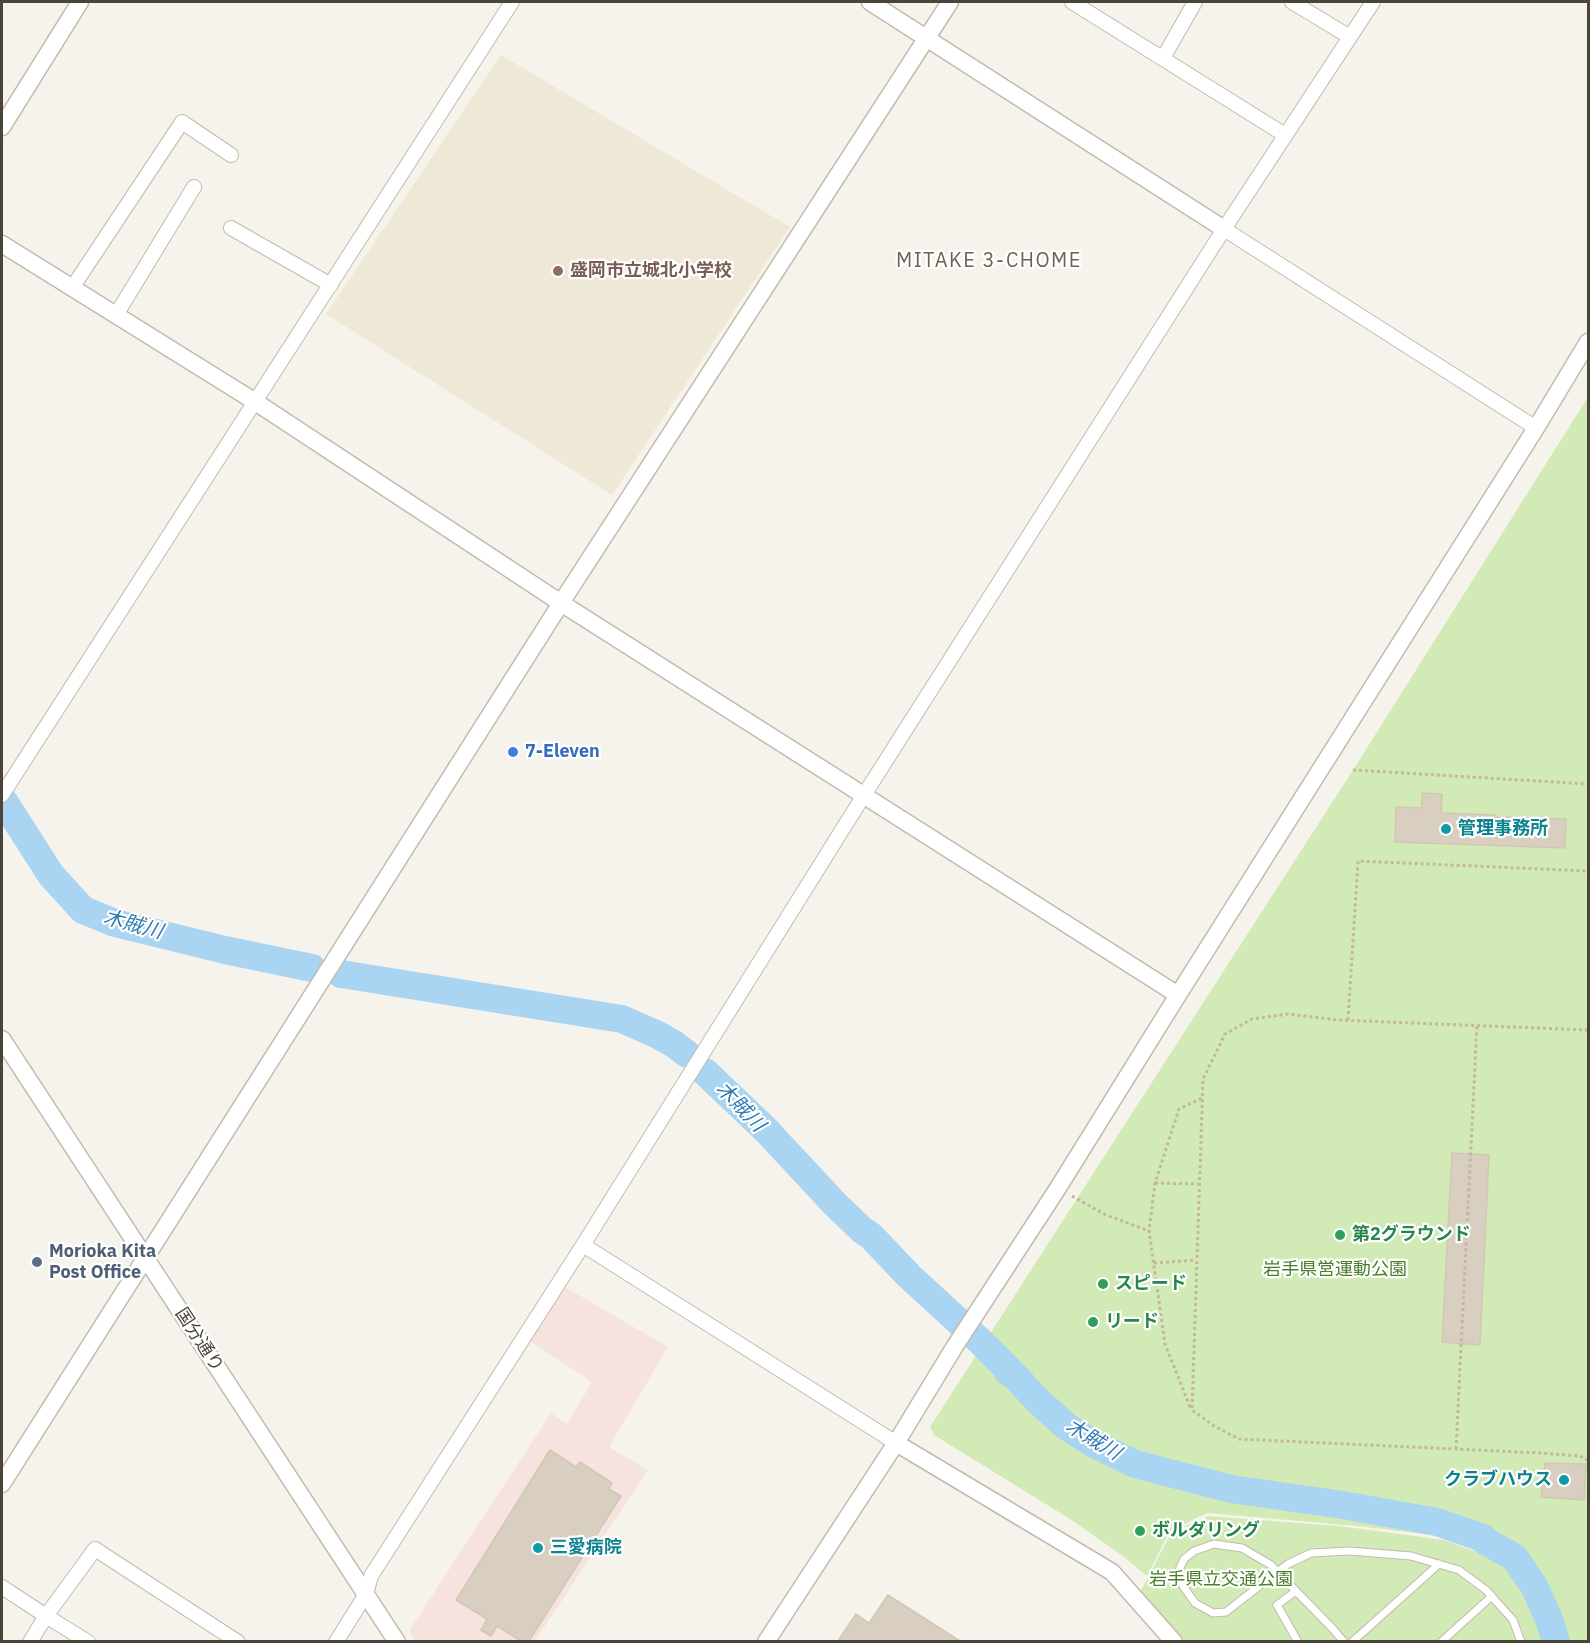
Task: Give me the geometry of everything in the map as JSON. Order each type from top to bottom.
[{"type":"street","points":[[2,128],[80,2]]},
{"type":"street","points":[[2,795],[512,2]]},
{"type":"street","points":[[870,2],[1536,428]]},
{"type":"street","points":[[2,1484],[561,603],[950,2]]},
{"type":"street","points":[[1072,2],[1285,135]]},
{"type":"street","points":[[1163,58],[1196,2]]},
{"type":"street","points":[[1292,2],[1350,37]]},
{"type":"street","points":[[336,1641],[366,1594],[371,1576],[583,1245],[864,795],[1224,228],[1373,2]]},
{"type":"street","points":[[72,288],[182,122],[231,155]]},
{"type":"street","points":[[116,315],[194,187]]},
{"type":"street","points":[[231,228],[331,285]]},
{"type":"street","points":[[2,243],[254,401],[561,603],[1178,995]]},
{"type":"street","points":[[766,1641],[896,1443],[955,1346],[1058,1188],[1588,342]]},
{"type":"street","name":"国分通り","points":[[2,1039],[397,1641]]},
{"type":"street","points":[[583,1245],[896,1443],[1112,1572],[1174,1641]]},
{"type":"street","points":[[30,1641],[95,1549],[238,1641]]},
{"type":"street","points":[[2,1587],[88,1641]]},
{"type":"lane","points":[[1344,1641],[1277,1572],[1271,1565],[1242,1548],[1214,1544],[1194,1551],[1184,1559],[1179,1570],[1183,1586],[1195,1604],[1213,1613],[1226,1612],[1277,1572],[1288,1564],[1311,1553],[1349,1551],[1411,1556],[1459,1570],[1486,1590],[1513,1620],[1521,1641]]},
{"type":"lane","points":[[1352,1641],[1439,1564]]},
{"type":"lane","points":[[1296,1591],[1277,1605],[1298,1641]]},
{"type":"lane","points":[[1441,1641],[1492,1596]]},
{"type":"path","points":[[1353,770],[1588,784]]},
{"type":"path","points":[[1348,1020],[1358,861],[1588,871]]},
{"type":"path","points":[[1192,1410],[1203,1079],[1225,1034],[1252,1019],[1288,1014],[1348,1020],[1588,1030]]},
{"type":"path","points":[[1456,1449],[1477,1025]]},
{"type":"path","points":[[1202,1098],[1179,1109],[1155,1183],[1149,1231],[1165,1344],[1192,1410],[1214,1426],[1239,1439],[1580,1456],[1588,1460]]},
{"type":"path","points":[[1155,1183],[1199,1184]]},
{"type":"path","points":[[1058,1188],[1106,1215],[1149,1231]]},
{"type":"path","points":[[1154,1263],[1196,1260]]},
{"type":"shaded area","name":"盛岡市立城北小学校","points":[[501,55],[790,227],[612,495],[326,314]]},
{"type":"shaded area","points":[[565,1287],[668,1347],[609,1447],[648,1470],[535,1641],[416,1641],[409,1631],[551,1413],[567,1424],[592,1382],[530,1341]]},
{"type":"green space","name":"岩手県営運動公園","points":[[1588,397],[1588,1641],[1552,1641],[1524,1564],[1441,1536],[1207,1513],[1170,1531],[1147,1576],[1070,1519],[934,1435],[930,1427],[1353,770]]},
{"type":"green space","name":"岩手県立交通公園","points":[[1208,1516],[1339,1526],[1444,1540],[1521,1568],[1550,1641],[1185,1641],[1141,1591],[1171,1533]]},
{"type":"building","name":"管理事務所","points":[[1422,793],[1442,794],[1441,813],[1566,819],[1565,848],[1395,842],[1396,807],[1422,808]]},
{"type":"building","points":[[1452,1153],[1489,1155],[1480,1345],[1442,1342]]},
{"type":"building","name":"三愛病院","points":[[550,1450],[576,1467],[580,1462],[612,1483],[609,1489],[621,1496],[529,1641],[521,1641],[497,1626],[491,1636],[481,1630],[487,1619],[456,1600]]},
{"type":"building","name":"クラブハウス","points":[[1545,1463],[1586,1464],[1584,1500],[1541,1497]]},
{"type":"building","points":[[888,1595],[960,1641],[838,1641],[856,1614],[869,1623]]},
{"type":"waterway","name":"木賊川","points":[[5,803],[51,875],[83,910],[115,923],[225,950],[312,968]]},
{"type":"waterway","name":"木賊川","points":[[341,974],[622,1019],[658,1035],[687,1054]]},
{"type":"waterway","name":"木賊川","points":[[705,1072],[766,1130],[834,1203],[871,1236],[909,1276],[982,1343],[1008,1369],[1008,1372],[1014,1375],[1066,1426],[1094,1444],[1135,1464],[1231,1489],[1343,1505],[1437,1522],[1483,1538],[1514,1557],[1534,1586],[1549,1619],[1556,1642]]},
{"type":"place","name":"盛岡市立城北小学校","points":[[558,271]]},
{"type":"place","name":"7-Eleven","points":[[513,752]]},
{"type":"place","name":"管理事務所","points":[[1446,829]]},
{"type":"place","name":"第2グラウンド","points":[[1340,1235]]},
{"type":"place","name":"Morioka Kita Post Office","points":[[37,1262]]},
{"type":"place","name":"スピード","points":[[1103,1284]]},
{"type":"place","name":"リード","points":[[1093,1322]]},
{"type":"place","name":"クラブハウス","points":[[1564,1480]]},
{"type":"place","name":"ボルダリング","points":[[1140,1531]]},
{"type":"place","name":"三愛病院","points":[[538,1548]]},
{"type":"district","name":"MITAKE 3-CHOME","points":[[989,261]]}]
